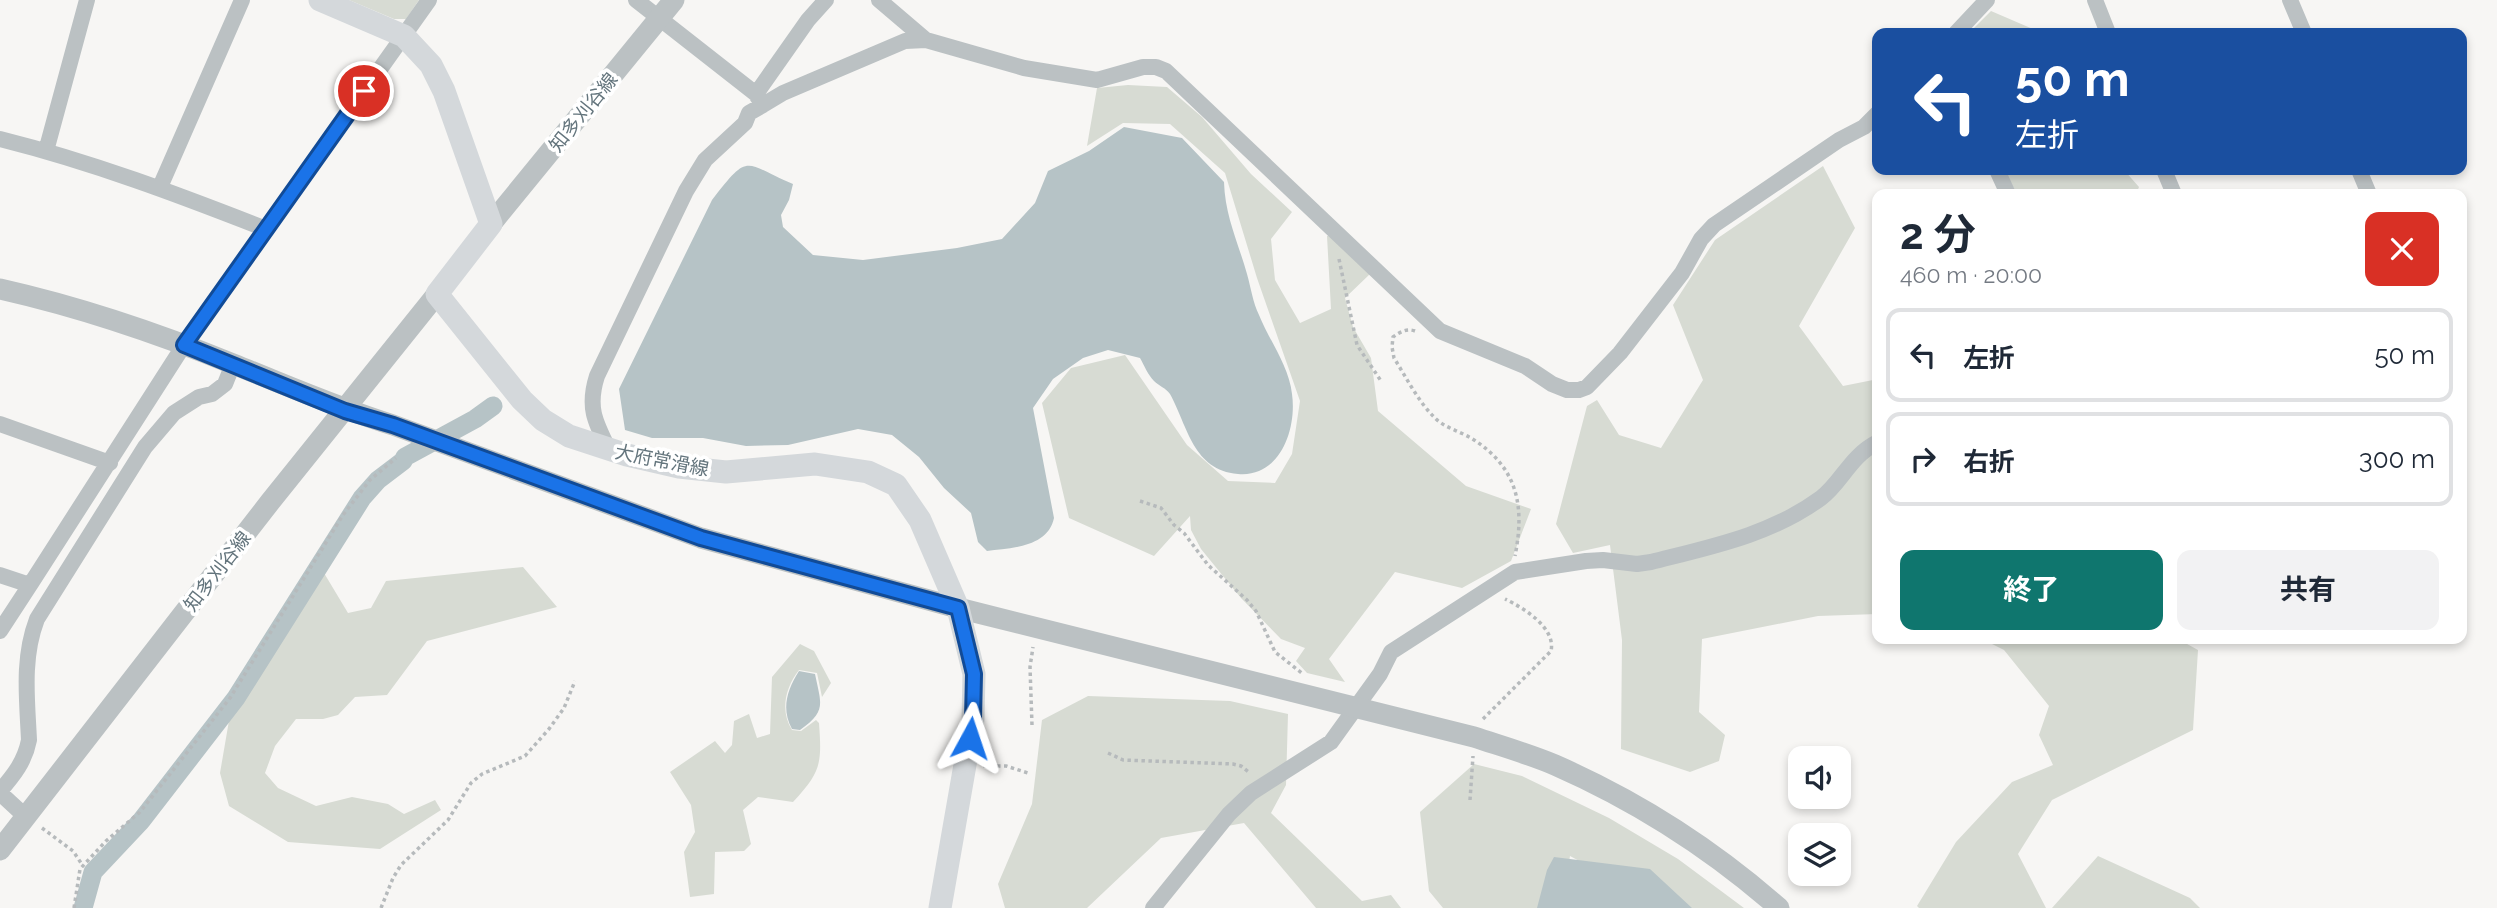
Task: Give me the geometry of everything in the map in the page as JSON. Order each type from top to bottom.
[{"type":"main road","points":[[320,0],[404,36],[431,65],[444,91],[491,224],[437,294]]},
{"type":"main road","name":"大府常滑線","points":[[437,294],[522,400],[543,420],[569,436],[609,450],[679,467],[726,472],[815,464],[869,472],[896,485],[920,520],[958,608],[974,674],[973,719],[940,908]]},
{"type":"street","points":[[46,150],[87,0]]},
{"type":"street","points":[[160,187],[243,0]]},
{"type":"street","points":[[0,631],[184,345],[429,0]]},
{"type":"street","points":[[636,0],[759,100]]},
{"type":"street","name":"知多刈谷線","points":[[491,224],[674,0]]},
{"type":"street","points":[[609,450],[596,423],[591,402],[597,376],[686,191],[705,160],[746,123],[749,113],[808,20],[826,0]]},
{"type":"street","points":[[879,0],[926,40]]},
{"type":"street","points":[[1961,28],[1987,0]]},
{"type":"street","points":[[2095,0],[2106,28]]},
{"type":"street","points":[[2290,0],[2302,28]]},
{"type":"street","points":[[759,100],[783,93],[905,41],[926,40],[1024,68],[1097,80],[1143,67],[1156,67],[1166,71],[1440,331],[1525,366],[1552,384],[1567,390],[1587,387],[1612,362],[1682,273],[1700,239],[1714,225],[1839,140],[1871,131]]},
{"type":"street","points":[[0,139],[46,150],[160,187],[266,229]]},
{"type":"street","points":[[0,289],[111,318],[233,364],[345,411],[405,430],[701,538],[958,608],[1474,737],[1553,764],[1616,794],[1706,850],[1751,883],[1779,908]]},
{"type":"street","name":"知多刈谷線","points":[[0,850],[270,502],[437,294]]},
{"type":"street","points":[[26,817],[0,792],[15,774],[27,751],[29,740],[26,655],[37,619],[145,447],[174,413],[199,397],[212,394],[225,384],[233,364]]},
{"type":"street","points":[[0,424],[110,463]]},
{"type":"street","points":[[1153,908],[1229,814],[1251,793],[1331,742],[1380,674],[1391,652],[1515,572],[1586,561],[1637,564],[1651,562],[1738,540],[1776,525],[1823,496],[1850,463],[1872,446]]},
{"type":"street","points":[[0,575],[30,585]]},
{"type":"path","points":[[1336,250],[1357,345],[1381,381]]},
{"type":"path","points":[[1418,333],[1411,330],[1401,331],[1394,337],[1394,358],[1435,419],[1485,447],[1508,474],[1520,511],[1515,572]]},
{"type":"path","points":[[74,908],[80,869],[106,841],[140,812],[230,698],[343,515],[370,480],[396,458]]},
{"type":"path","points":[[1140,501],[1161,508],[1208,565],[1247,600],[1256,611],[1275,652]]},
{"type":"path","points":[[1470,800],[1474,737],[1482,721],[1544,659],[1551,651],[1553,643],[1534,617],[1489,589]]},
{"type":"path","points":[[1032,725],[1030,667],[1034,641]]},
{"type":"path","points":[[381,908],[401,865],[448,820],[464,792],[482,775],[524,756],[564,708],[576,681]]},
{"type":"path","points":[[1108,753],[1123,760],[1233,764],[1250,773]]},
{"type":"path","points":[[966,764],[1006,766],[1028,773]]},
{"type":"path","points":[[26,817],[73,851],[83,866]]},
{"type":"shaded area","points":[[349,0],[419,0],[406,19],[394,19]]},
{"type":"shaded area","points":[[1991,11],[2030,28],[1974,28]]},
{"type":"shaded area","points":[[1128,85],[1167,87],[1202,117],[1251,174],[1292,212],[1271,239],[1275,280],[1300,323],[1331,309],[1327,236],[1332,234],[1370,274],[1345,298],[1353,327],[1371,358],[1378,411],[1466,486],[1531,509],[1511,561],[1462,588],[1395,572],[1329,659],[1345,682],[1307,673],[1296,661],[1305,648],[1281,639],[1241,598],[1201,549],[1191,530],[1190,516],[1154,556],[1069,518],[1042,403],[1071,368],[1125,355],[1187,445],[1228,481],[1275,483],[1292,454],[1300,401],[1257,278],[1225,173],[1170,124],[1123,123],[1087,146],[1097,88]]},
{"type":"shaded area","points":[[1124,127],[1182,138],[1224,182],[1229,218],[1255,306],[1283,363],[1292,394],[1292,422],[1288,436],[1283,449],[1265,468],[1253,473],[1238,474],[1223,471],[1211,464],[1201,456],[1194,445],[1170,394],[1152,379],[1140,358],[1108,350],[1083,358],[1053,379],[1033,408],[1054,518],[1045,535],[1028,544],[1007,549],[987,551],[978,542],[971,513],[944,488],[919,457],[892,435],[858,429],[788,445],[746,446],[703,438],[652,438],[625,430],[619,389],[712,200],[741,168],[755,167],[793,184],[781,215],[783,227],[813,255],[863,260],[957,248],[1002,239],[1035,203],[1048,171],[1089,151]]},
{"type":"shaded area","points":[[1823,166],[1855,228],[1799,326],[1843,386],[1872,380],[1872,614],[1818,616],[1702,639],[1699,712],[1725,735],[1719,761],[1690,772],[1621,749],[1622,640],[1610,545],[1573,553],[1556,524],[1587,406],[1597,400],[1619,435],[1661,448],[1703,380],[1673,305],[1715,240]]},
{"type":"shaded area","points":[[2007,175],[2128,175],[2139,187],[2138,189],[2014,189]]},
{"type":"shaded area","points":[[523,567],[557,607],[427,641],[387,695],[355,697],[338,715],[323,719],[296,719],[275,746],[265,773],[278,788],[316,806],[352,797],[388,804],[404,814],[435,800],[441,810],[380,849],[288,842],[229,806],[220,773],[231,709],[321,568],[348,613],[371,608],[386,581]]},
{"type":"shaded area","points":[[800,644],[814,651],[831,683],[822,697],[817,673],[799,670],[787,692],[786,715],[792,730],[801,731],[816,720],[819,723],[818,767],[793,802],[758,797],[743,810],[751,844],[744,851],[715,852],[714,894],[690,897],[684,852],[695,832],[691,805],[670,772],[715,741],[725,753],[732,745],[734,721],[749,714],[757,738],[770,734],[772,677]]},
{"type":"shaded area","points":[[1992,644],[2187,644],[2198,650],[2193,730],[2052,800],[2018,854],[2046,908],[1919,908],[1917,906],[1956,842],[2012,782],[2053,765],[2039,735],[2049,706],[2004,650]]},
{"type":"shaded area","points":[[799,671],[815,674],[820,700],[815,717],[800,730],[792,729],[786,707],[791,685]]},
{"type":"shaded area","points":[[1088,696],[1230,701],[1288,714],[1286,785],[1271,813],[1362,901],[1391,895],[1401,908],[1316,908],[1244,823],[1161,838],[1087,908],[1005,908],[998,884],[1032,804],[1042,720]]},
{"type":"shaded area","points":[[1474,764],[1522,776],[1609,818],[1678,859],[1744,908],[1667,908],[1570,856],[1561,908],[1443,908],[1429,891],[1420,812]]},
{"type":"shaded area","points":[[2098,856],[2190,898],[2200,908],[2052,908]]},
{"type":"shaded area","points":[[1554,857],[1650,869],[1692,908],[1537,908],[1547,870]]},
{"type":"waterway","points":[[83,908],[93,872],[141,821],[236,698],[362,498],[405,457],[475,419],[493,406]]},
{"type":"route","points":[[364,91],[184,345],[345,411],[393,425],[701,538],[958,608],[974,674],[970,738]]}]
